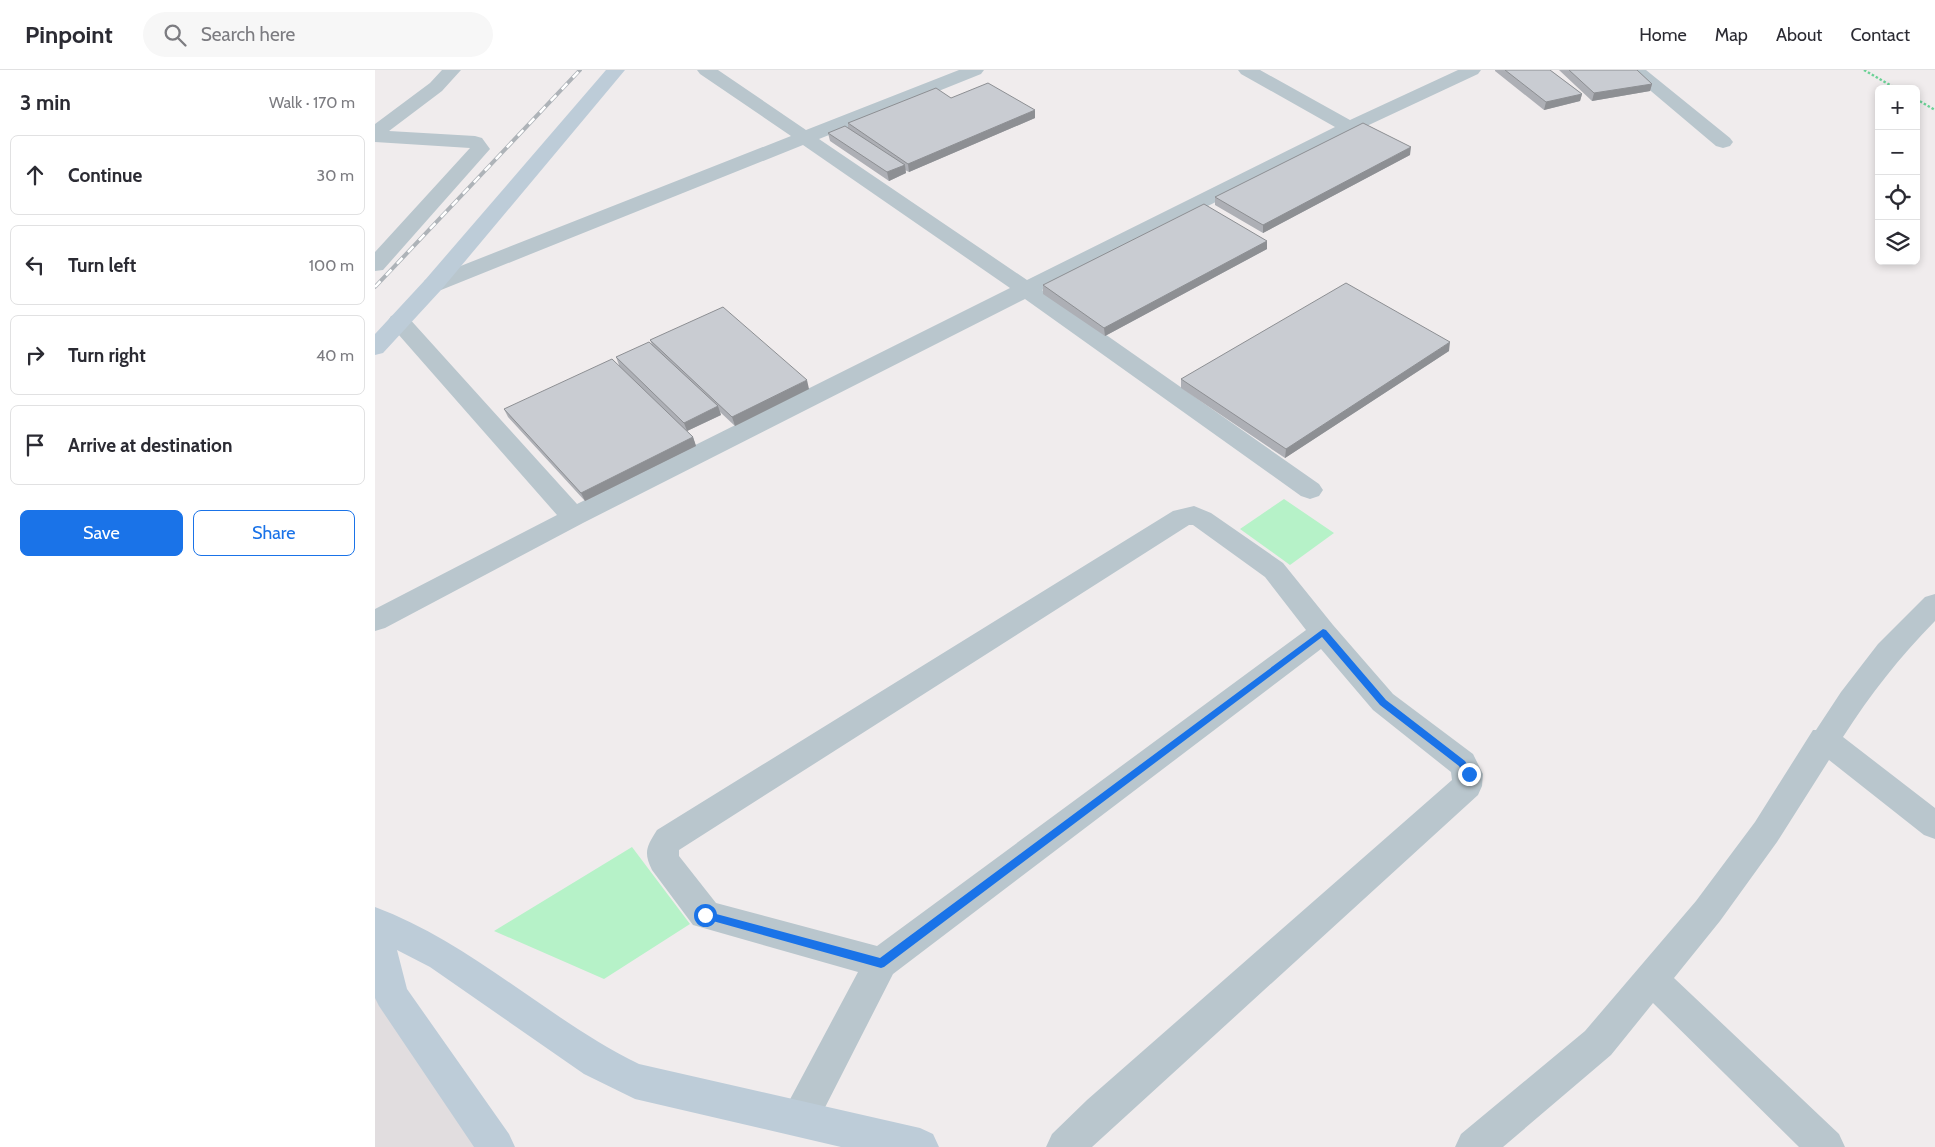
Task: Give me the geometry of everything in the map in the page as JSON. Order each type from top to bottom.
[{"type":"street","points":[[375,134],[436,87],[452,70]]},
{"type":"street","points":[[375,348],[433,286],[616,70]]},
{"type":"street","points":[[705,70],[1027,290],[1310,490]]},
{"type":"street","points":[[433,286],[975,70]]},
{"type":"street","points":[[1247,70],[1349,127]]},
{"type":"street","points":[[375,621],[574,517],[1349,127],[1472,70]]},
{"type":"street","points":[[1635,70],[1723,142]]},
{"type":"street","points":[[375,134],[475,142],[481,149],[375,265]]},
{"type":"street","points":[[399,321],[574,517]]},
{"type":"street","points":[[881,963],[705,915],[663,860],[662,850],[668,840],[1183,517],[1194,515],[1202,519],[1274,570],[1323,632],[1383,702],[1462,763],[1469,774],[1467,786],[1107,1107],[1065,1147]]},
{"type":"street","points":[[1474,1147],[1598,1043],[1709,910],[1765,832],[1851,700],[1888,652],[1935,604]]},
{"type":"street","points":[[799,1118],[881,963],[1323,632]]},
{"type":"street","points":[[1824,739],[1935,826]]},
{"type":"street","points":[[375,922],[442,956],[597,1062],[635,1080],[920,1147]]},
{"type":"street","points":[[375,927],[391,995],[496,1147]]},
{"type":"street","points":[[1652,979],[1826,1147]]},
{"type":"path","points":[[1864,70],[1890,85]]},
{"type":"path","points":[[1920,101],[1935,110]]},
{"type":"shaded area","points":[[375,959],[494,1147],[375,1147]]},
{"type":"green space","points":[[1284,499],[1334,533],[1290,565],[1240,529]]},
{"type":"green space","points":[[632,847],[690,924],[604,979],[494,931]]},
{"type":"building","points":[[1505,70],[1550,70],[1582,94],[1546,102]]},
{"type":"building","points":[[1569,70],[1637,70],[1652,84],[1594,93]]},
{"type":"building","points":[[988,83],[1035,110],[908,164],[848,123],[936,88],[951,98]]},
{"type":"building","points":[[1363,123],[1411,147],[1263,225],[1215,197]]},
{"type":"building","points":[[845,126],[905,165],[887,172],[828,133]]},
{"type":"building","points":[[1204,204],[1267,241],[1104,328],[1043,285]]},
{"type":"building","points":[[1346,283],[1450,342],[1286,449],[1181,379]]},
{"type":"building","points":[[723,307],[807,380],[732,417],[650,340]]},
{"type":"building","points":[[649,342],[718,406],[684,423],[616,357]]},
{"type":"building","points":[[612,359],[693,437],[581,493],[504,409]]},
{"type":"railway","points":[[375,287],[580,70]]},
{"type":"route","points":[[705,915],[881,963],[1323,632],[1383,702],[1462,763],[1469,774]]}]
